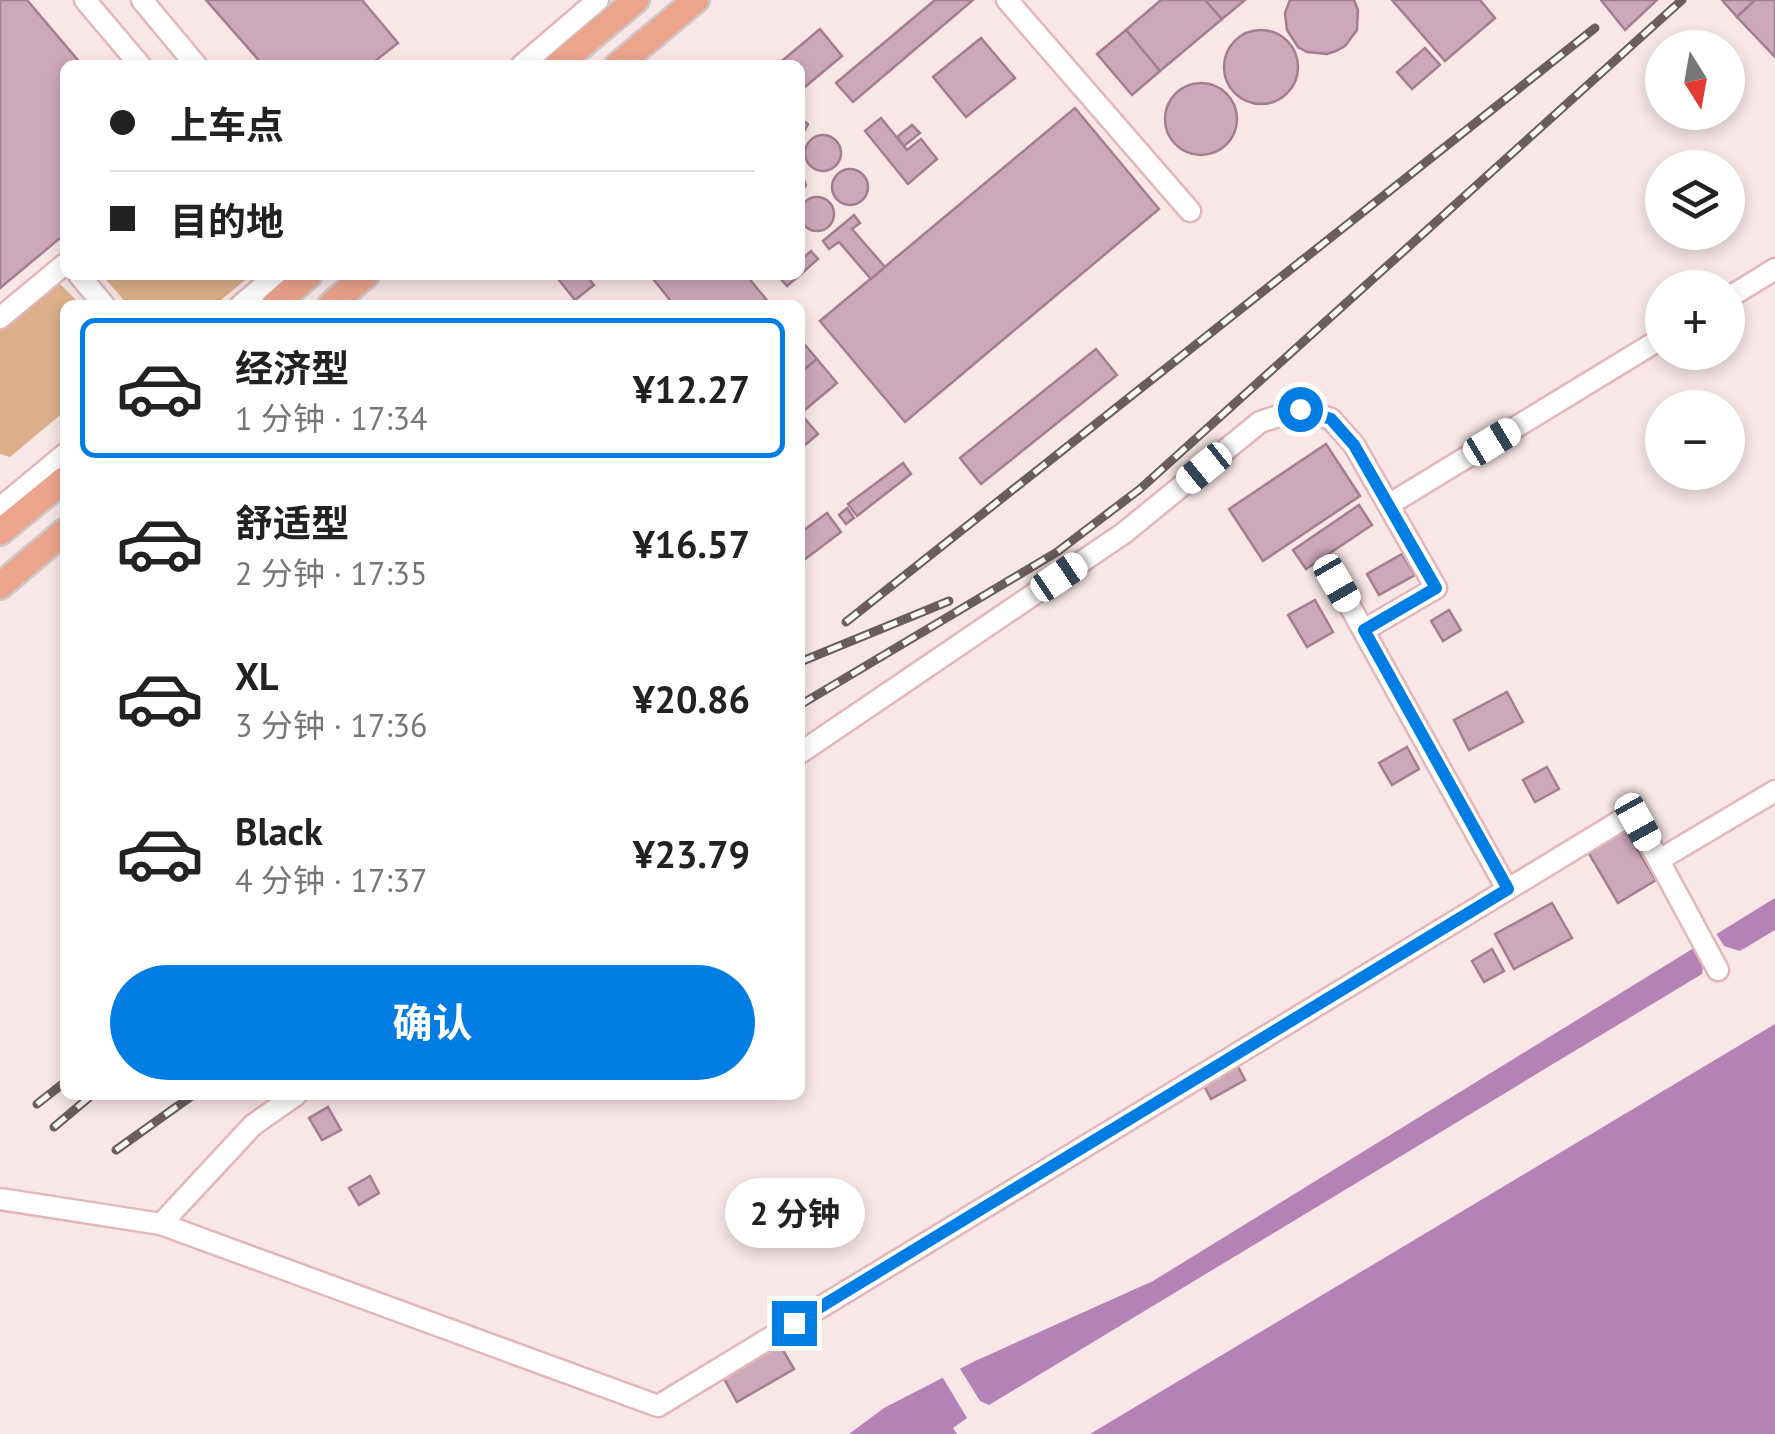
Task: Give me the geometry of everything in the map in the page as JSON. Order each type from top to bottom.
[{"type":"main road","points":[[564,60],[636,0]]},
{"type":"main road","points":[[624,60],[696,0]]},
{"type":"main road","points":[[280,300],[303,280]]},
{"type":"main road","points":[[337,300],[360,280]]},
{"type":"main road","points":[[0,532],[60,483]]},
{"type":"main road","points":[[0,586],[60,536]]},
{"type":"street","points":[[85,0],[136,60]]},
{"type":"street","points":[[142,0],[192,60]]},
{"type":"street","points":[[528,60],[598,0]]},
{"type":"street","points":[[1007,0],[1190,211]]},
{"type":"street","points":[[0,318],[60,268]]},
{"type":"street","points":[[1745,288],[1775,269]]},
{"type":"street","points":[[83,280],[100,300]]},
{"type":"street","points":[[248,300],[270,280]]},
{"type":"street","points":[[1390,504],[1645,348]]},
{"type":"street","points":[[805,750],[1124,533],[1260,422],[1300,409],[1331,419],[1354,445],[1436,588],[1364,630]]},
{"type":"street","points":[[1,505],[60,458]]},
{"type":"street","points":[[1337,583],[1508,889]]},
{"type":"street","points":[[1659,860],[1775,791]]},
{"type":"street","points":[[0,1198],[161,1224],[658,1406],[1630,815],[1638,822],[1718,970]]},
{"type":"street","points":[[161,1224],[253,1124],[289,1100]]},
{"type":"shaded area","points":[[106,280],[245,280],[221,300],[124,300]]},
{"type":"shaded area","points":[[58,282],[76,300],[60,300],[60,415],[10,457],[0,454],[0,329]]},
{"type":"shaded area","points":[[1775,898],[1775,1434],[849,1434],[884,1408],[975,1361],[1153,1281]]},
{"type":"pier","points":[[1714,930],[1724,946],[1740,951],[1775,930],[1775,1024],[1090,1434],[957,1434],[953,1428],[967,1418],[940,1373],[957,1364],[980,1401],[989,1405],[1702,974],[1704,958],[1694,942]]},
{"type":"building","points":[[0,0],[27,0],[78,60],[60,60],[60,238],[0,288]]},
{"type":"building","points":[[206,0],[362,0],[398,43],[376,60],[259,60]]},
{"type":"building","points":[[935,0],[973,0],[853,102],[836,83]]},
{"type":"building","points":[[1161,0],[1205,0],[1222,19],[1160,71],[1126,30]]},
{"type":"building","points":[[1205,0],[1245,0],[1222,19]]},
{"type":"building","points":[[1290,0],[1354,0],[1357,30],[1336,51],[1307,52],[1298,47],[1287,30],[1285,13]]},
{"type":"building","points":[[1392,0],[1480,0],[1495,18],[1445,61]]},
{"type":"building","points":[[1601,0],[1657,0],[1625,30]]},
{"type":"building","points":[[1722,0],[1755,0],[1737,17]]},
{"type":"building","points":[[1755,0],[1775,0],[1775,57],[1737,17]]},
{"type":"building","points":[[820,29],[842,56],[805,87],[805,60],[783,60]]},
{"type":"building","points":[[1126,30],[1160,71],[1132,95],[1097,54]]},
{"type":"building","points":[[1261,30],[1287,41],[1298,67],[1287,93],[1261,104],[1235,93],[1224,67],[1235,41]]},
{"type":"building","points":[[981,38],[1015,78],[966,117],[933,77]]},
{"type":"building","points":[[1425,48],[1440,65],[1412,89],[1397,72]]},
{"type":"building","points":[[1201,83],[1226,94],[1237,119],[1226,144],[1201,155],[1176,144],[1165,119],[1176,94]]},
{"type":"building","points":[[1075,108],[1159,209],[905,422],[820,321]]},
{"type":"building","points":[[881,118],[907,150],[921,139],[937,159],[908,184],[865,131]]},
{"type":"building","points":[[912,125],[920,133],[904,146],[897,137]]},
{"type":"building","points":[[823,135],[836,140],[841,153],[836,166],[823,171],[810,166],[805,153],[810,140]]},
{"type":"building","points":[[850,169],[863,174],[868,187],[863,200],[850,205],[837,200],[832,187],[837,174]]},
{"type":"building","points":[[810,198],[824,198],[833,207],[833,221],[824,230],[805,226],[805,202]]},
{"type":"building","points":[[854,215],[860,223],[852,229],[885,267],[871,279],[839,242],[829,249],[823,241]]},
{"type":"building","points":[[811,251],[818,259],[805,271],[805,256]]},
{"type":"building","points":[[559,280],[590,280],[594,285],[575,300]]},
{"type":"building","points":[[654,280],[750,280],[767,300],[670,300]]},
{"type":"building","points":[[805,345],[817,359],[805,369]]},
{"type":"building","points":[[1096,349],[1117,375],[981,484],[960,458]]},
{"type":"building","points":[[817,359],[837,383],[805,410],[805,369]]},
{"type":"building","points":[[805,420],[818,434],[805,445]]},
{"type":"building","points":[[1326,444],[1360,496],[1263,561],[1229,509]]},
{"type":"building","points":[[903,463],[911,474],[857,516],[848,504]]},
{"type":"building","points":[[1359,505],[1372,525],[1306,569],[1293,550]]},
{"type":"building","points":[[847,508],[854,518],[846,524],[839,515]]},
{"type":"building","points":[[827,513],[841,532],[805,559],[805,529]]},
{"type":"building","points":[[1402,554],[1415,575],[1379,595],[1367,574]]},
{"type":"building","points":[[1315,600],[1333,632],[1307,647],[1288,615]]},
{"type":"building","points":[[1449,610],[1461,630],[1443,641],[1431,621]]},
{"type":"building","points":[[1507,692],[1523,722],[1469,750],[1454,720]]},
{"type":"building","points":[[1407,747],[1419,769],[1392,785],[1379,763]]},
{"type":"building","points":[[1547,767],[1559,789],[1535,802],[1523,780]]},
{"type":"building","points":[[1625,830],[1656,880],[1618,903],[1588,852]]},
{"type":"building","points":[[1552,903],[1572,938],[1514,969],[1495,934]]},
{"type":"building","points":[[1492,949],[1504,971],[1484,982],[1472,961]]},
{"type":"building","points":[[1235,1061],[1245,1080],[1211,1099],[1201,1080]]},
{"type":"building","points":[[328,1107],[341,1130],[322,1140],[309,1118]]},
{"type":"building","points":[[370,1176],[379,1193],[359,1205],[349,1188]]},
{"type":"building","points":[[780,1345],[794,1369],[737,1402],[723,1377]]},
{"type":"railway","points":[[805,702],[1057,552],[1140,489],[1682,0]]},
{"type":"railway","points":[[846,622],[1595,28]]},
{"type":"railway","points":[[805,660],[949,601]]},
{"type":"railway","points":[[37,1104],[60,1086]]},
{"type":"railway","points":[[54,1127],[86,1100]]},
{"type":"railway","points":[[116,1150],[186,1100]]},
{"type":"route","points":[[794,1323],[1508,889],[1364,630],[1436,588],[1354,445],[1331,419],[1300,409]]}]
